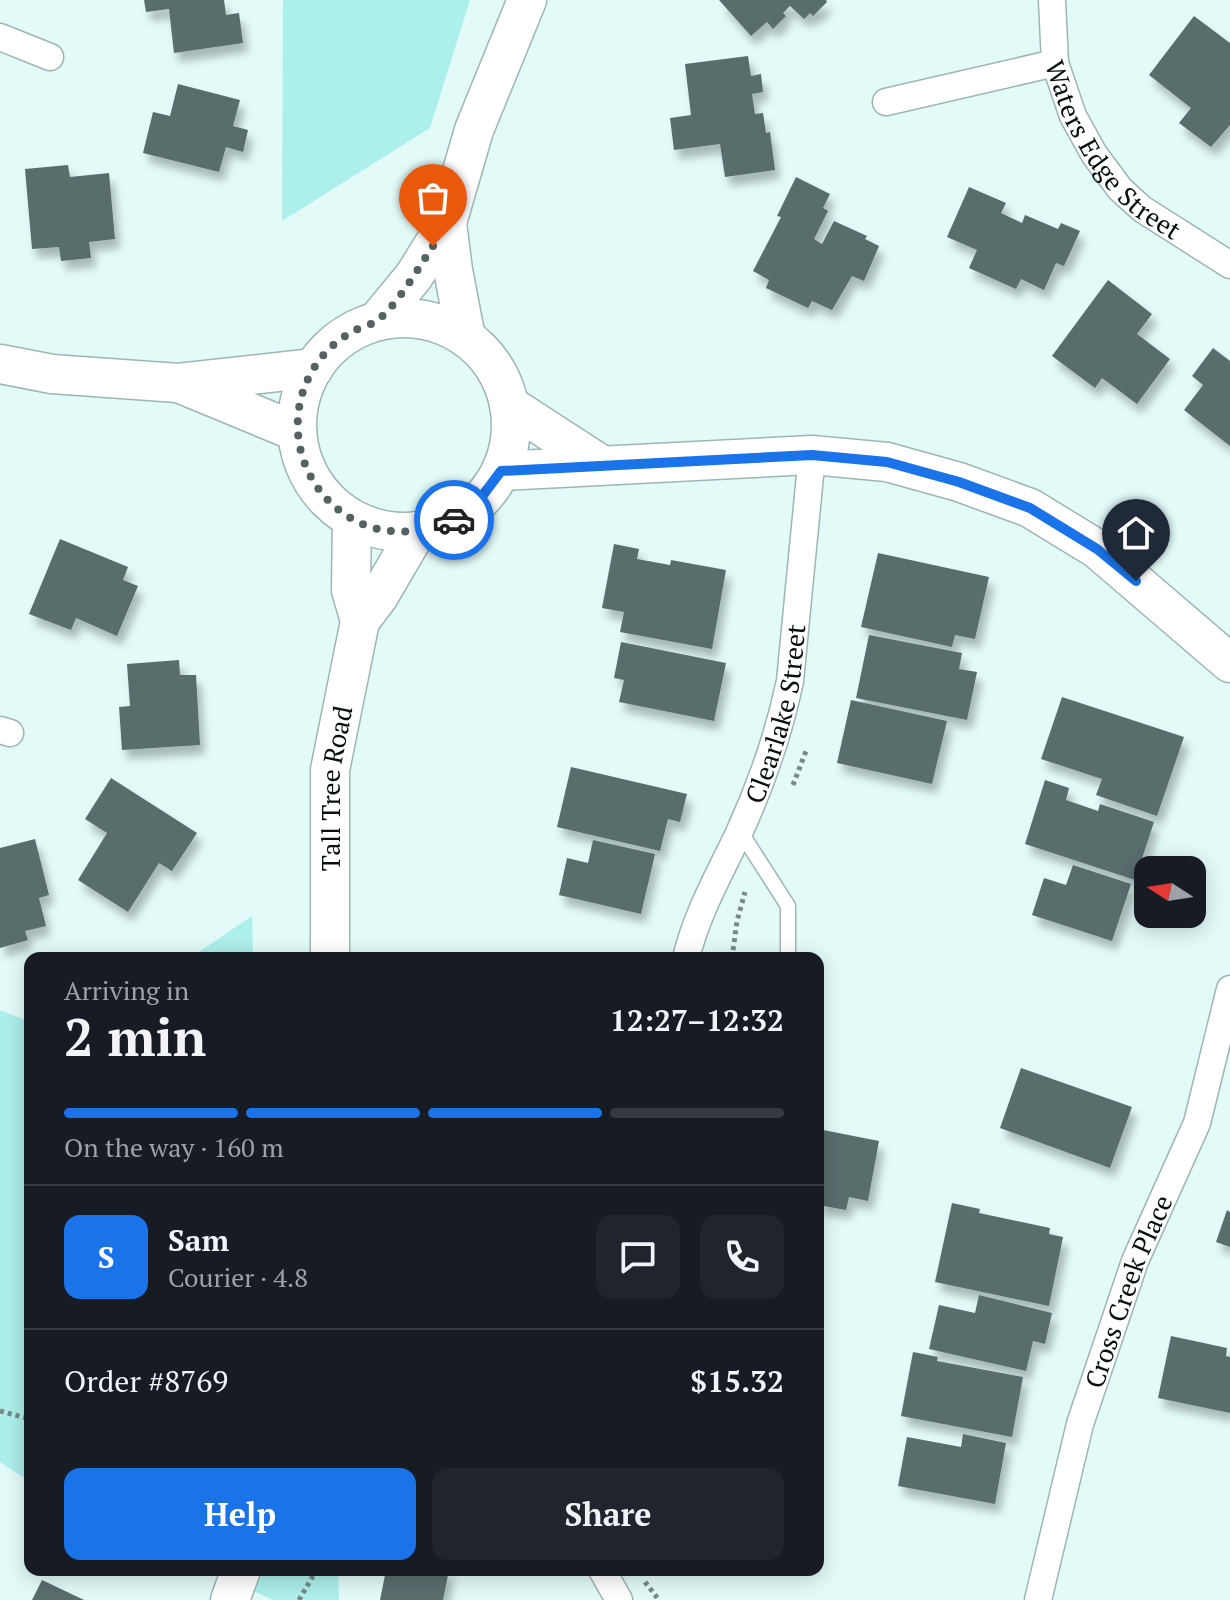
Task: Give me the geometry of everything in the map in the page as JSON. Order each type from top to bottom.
[{"type":"street","points":[[377,321],[414,276],[447,223],[474,130],[527,0]]},
{"type":"street","name":"Waters Edge Street","points":[[1052,0],[1055,63],[1073,116],[1094,154],[1120,189],[1142,209],[1230,265]]},
{"type":"street","points":[[0,37],[50,57]]},
{"type":"street","points":[[886,102],[1055,63]]},
{"type":"street","points":[[447,223],[466,338]]},
{"type":"street","points":[[417,319],[443,325],[466,338],[494,368],[509,405],[511,432],[501,471],[486,493],[467,512],[443,525],[417,531],[377,529],[352,519],[331,503],[314,483],[302,459],[297,432],[299,405],[314,368],[341,338],[377,321],[417,319]]},
{"type":"street","points":[[0,364],[52,374],[178,383],[314,368]]},
{"type":"street","points":[[178,383],[297,432]]},
{"type":"street","points":[[509,405],[600,464]]},
{"type":"street","points":[[501,471],[812,455],[887,462],[959,482],[1030,508],[1097,549],[1230,663]]},
{"type":"street","name":"Clearlake Street","points":[[688,952],[708,892],[740,831],[774,744],[790,681],[812,455]]},
{"type":"street","name":"Tall Tree Road","points":[[352,519],[351,590],[360,621]]},
{"type":"street","name":"Tall Tree Road","points":[[330,952],[330,770],[360,621],[379,596],[417,531]]},
{"type":"street","name":"Cross Creek Place","points":[[1038,1600],[1080,1424],[1135,1261],[1197,1123],[1230,989]]},
{"type":"street","points":[[230,1600],[239,1576]]},
{"type":"street","points":[[605,1576],[619,1600]]},
{"type":"lane","points":[[740,831],[788,906],[788,952]]},
{"type":"path","points":[[0,1411],[24,1417]]},
{"type":"path","points":[[299,1600],[313,1576]]},
{"type":"path","points":[[641,1576],[659,1600]]},
{"type":"shaded area","points":[[283,0],[470,0],[430,128],[282,221]]},
{"type":"shaded area","points":[[252,916],[253,952],[199,952]]},
{"type":"shaded area","points":[[0,1010],[24,1020],[24,1478],[0,1462]]},
{"type":"shaded area","points":[[221,1576],[338,1576],[339,1600],[273,1600]]},
{"type":"building","points":[[144,0],[224,0],[226,15],[239,13],[243,43],[174,53],[169,9],[146,12]]},
{"type":"building","points":[[719,0],[827,2],[813,16],[810,13],[804,19],[790,6],[783,13],[786,16],[773,29],[767,22],[751,36]]},
{"type":"building","points":[[1194,16],[1230,43],[1230,125],[1211,147],[1179,123],[1191,108],[1149,75]]},
{"type":"building","points":[[748,56],[751,76],[761,74],[763,92],[752,94],[755,114],[763,113],[766,133],[770,132],[775,170],[725,177],[720,144],[674,150],[670,118],[691,115],[685,64]]},
{"type":"building","points":[[178,84],[240,100],[233,126],[248,130],[243,152],[226,147],[219,172],[143,153],[153,112],[170,116]]},
{"type":"building","points":[[68,165],[70,177],[109,173],[115,239],[89,242],[91,258],[61,261],[59,247],[32,249],[25,169]]},
{"type":"building","points":[[796,177],[830,194],[823,208],[828,211],[814,239],[822,244],[834,221],[867,236],[865,239],[879,246],[864,281],[852,276],[832,310],[812,301],[808,308],[766,288],[769,280],[753,271],[781,217],[777,216]]},
{"type":"building","points":[[969,187],[1006,203],[1001,213],[1022,223],[1025,215],[1058,229],[1061,223],[1080,231],[1064,266],[1056,263],[1044,290],[1021,279],[1016,289],[969,268],[977,250],[947,237]]},
{"type":"building","points":[[1108,280],[1152,314],[1137,334],[1170,359],[1137,404],[1102,378],[1095,388],[1052,356]]},
{"type":"building","points":[[1213,348],[1230,361],[1230,446],[1184,410],[1203,385],[1192,376]]},
{"type":"building","points":[[60,539],[128,567],[123,580],[138,586],[117,636],[76,618],[71,630],[29,614]]},
{"type":"building","points":[[614,544],[639,549],[637,559],[670,565],[671,560],[726,570],[712,649],[620,632],[624,612],[602,608]]},
{"type":"building","points":[[878,553],[989,577],[975,639],[955,635],[952,647],[861,627]]},
{"type":"building","points":[[869,635],[962,653],[959,669],[977,672],[967,720],[856,698]]},
{"type":"building","points":[[621,642],[726,663],[714,721],[619,702],[624,680],[614,678]]},
{"type":"building","points":[[179,660],[180,675],[196,675],[200,745],[122,750],[119,707],[130,706],[127,664]]},
{"type":"building","points":[[1062,697],[1184,737],[1157,816],[1096,795],[1102,779],[1041,759]]},
{"type":"building","points":[[851,700],[947,721],[932,784],[837,763]]},
{"type":"building","points":[[571,767],[687,794],[680,822],[668,819],[660,851],[557,827]]},
{"type":"building","points":[[111,778],[197,833],[172,871],[159,863],[128,912],[78,880],[107,833],[85,819]]},
{"type":"building","points":[[1045,780],[1069,788],[1066,800],[1098,811],[1100,804],[1154,822],[1143,856],[1134,856],[1134,880],[1025,844]]},
{"type":"building","points":[[35,839],[49,895],[39,898],[46,926],[25,931],[28,940],[0,948],[0,848]]},
{"type":"building","points":[[593,840],[655,854],[641,914],[559,895],[567,858],[588,863]]},
{"type":"building","points":[[1073,865],[1131,884],[1112,941],[1032,915],[1044,878],[1066,885]]},
{"type":"building","points":[[1021,1068],[1132,1107],[1110,1168],[1000,1128]]},
{"type":"building","points":[[824,1130],[879,1141],[868,1201],[849,1197],[846,1210],[824,1206]]},
{"type":"building","points":[[952,1203],[980,1209],[979,1213],[1050,1228],[1049,1234],[1063,1237],[1049,1306],[935,1282]]},
{"type":"building","points":[[1227,1210],[1230,1212],[1230,1247],[1216,1242]]},
{"type":"building","points":[[979,1295],[1052,1313],[1045,1344],[1033,1341],[1026,1371],[929,1349],[939,1305],[975,1313]]},
{"type":"building","points":[[1171,1336],[1227,1348],[1226,1356],[1230,1357],[1230,1413],[1158,1398]]},
{"type":"building","points":[[913,1352],[938,1357],[937,1361],[1023,1377],[1012,1437],[901,1416]]},
{"type":"building","points":[[963,1434],[1006,1443],[995,1504],[898,1486],[907,1437],[961,1447]]},
{"type":"building","points":[[385,1576],[448,1576],[443,1600],[380,1600]]},
{"type":"building","points":[[42,1580],[84,1600],[32,1600]]},
{"type":"way so far","points":[[433,246],[414,276],[377,321],[341,338],[314,368],[299,405],[297,432],[302,459],[314,483],[321,494],[352,519],[391,532],[431,529],[454,520]]},
{"type":"route","points":[[454,520],[477,503],[501,471],[812,455],[887,462],[959,482],[1030,508],[1097,549],[1136,581]]}]
